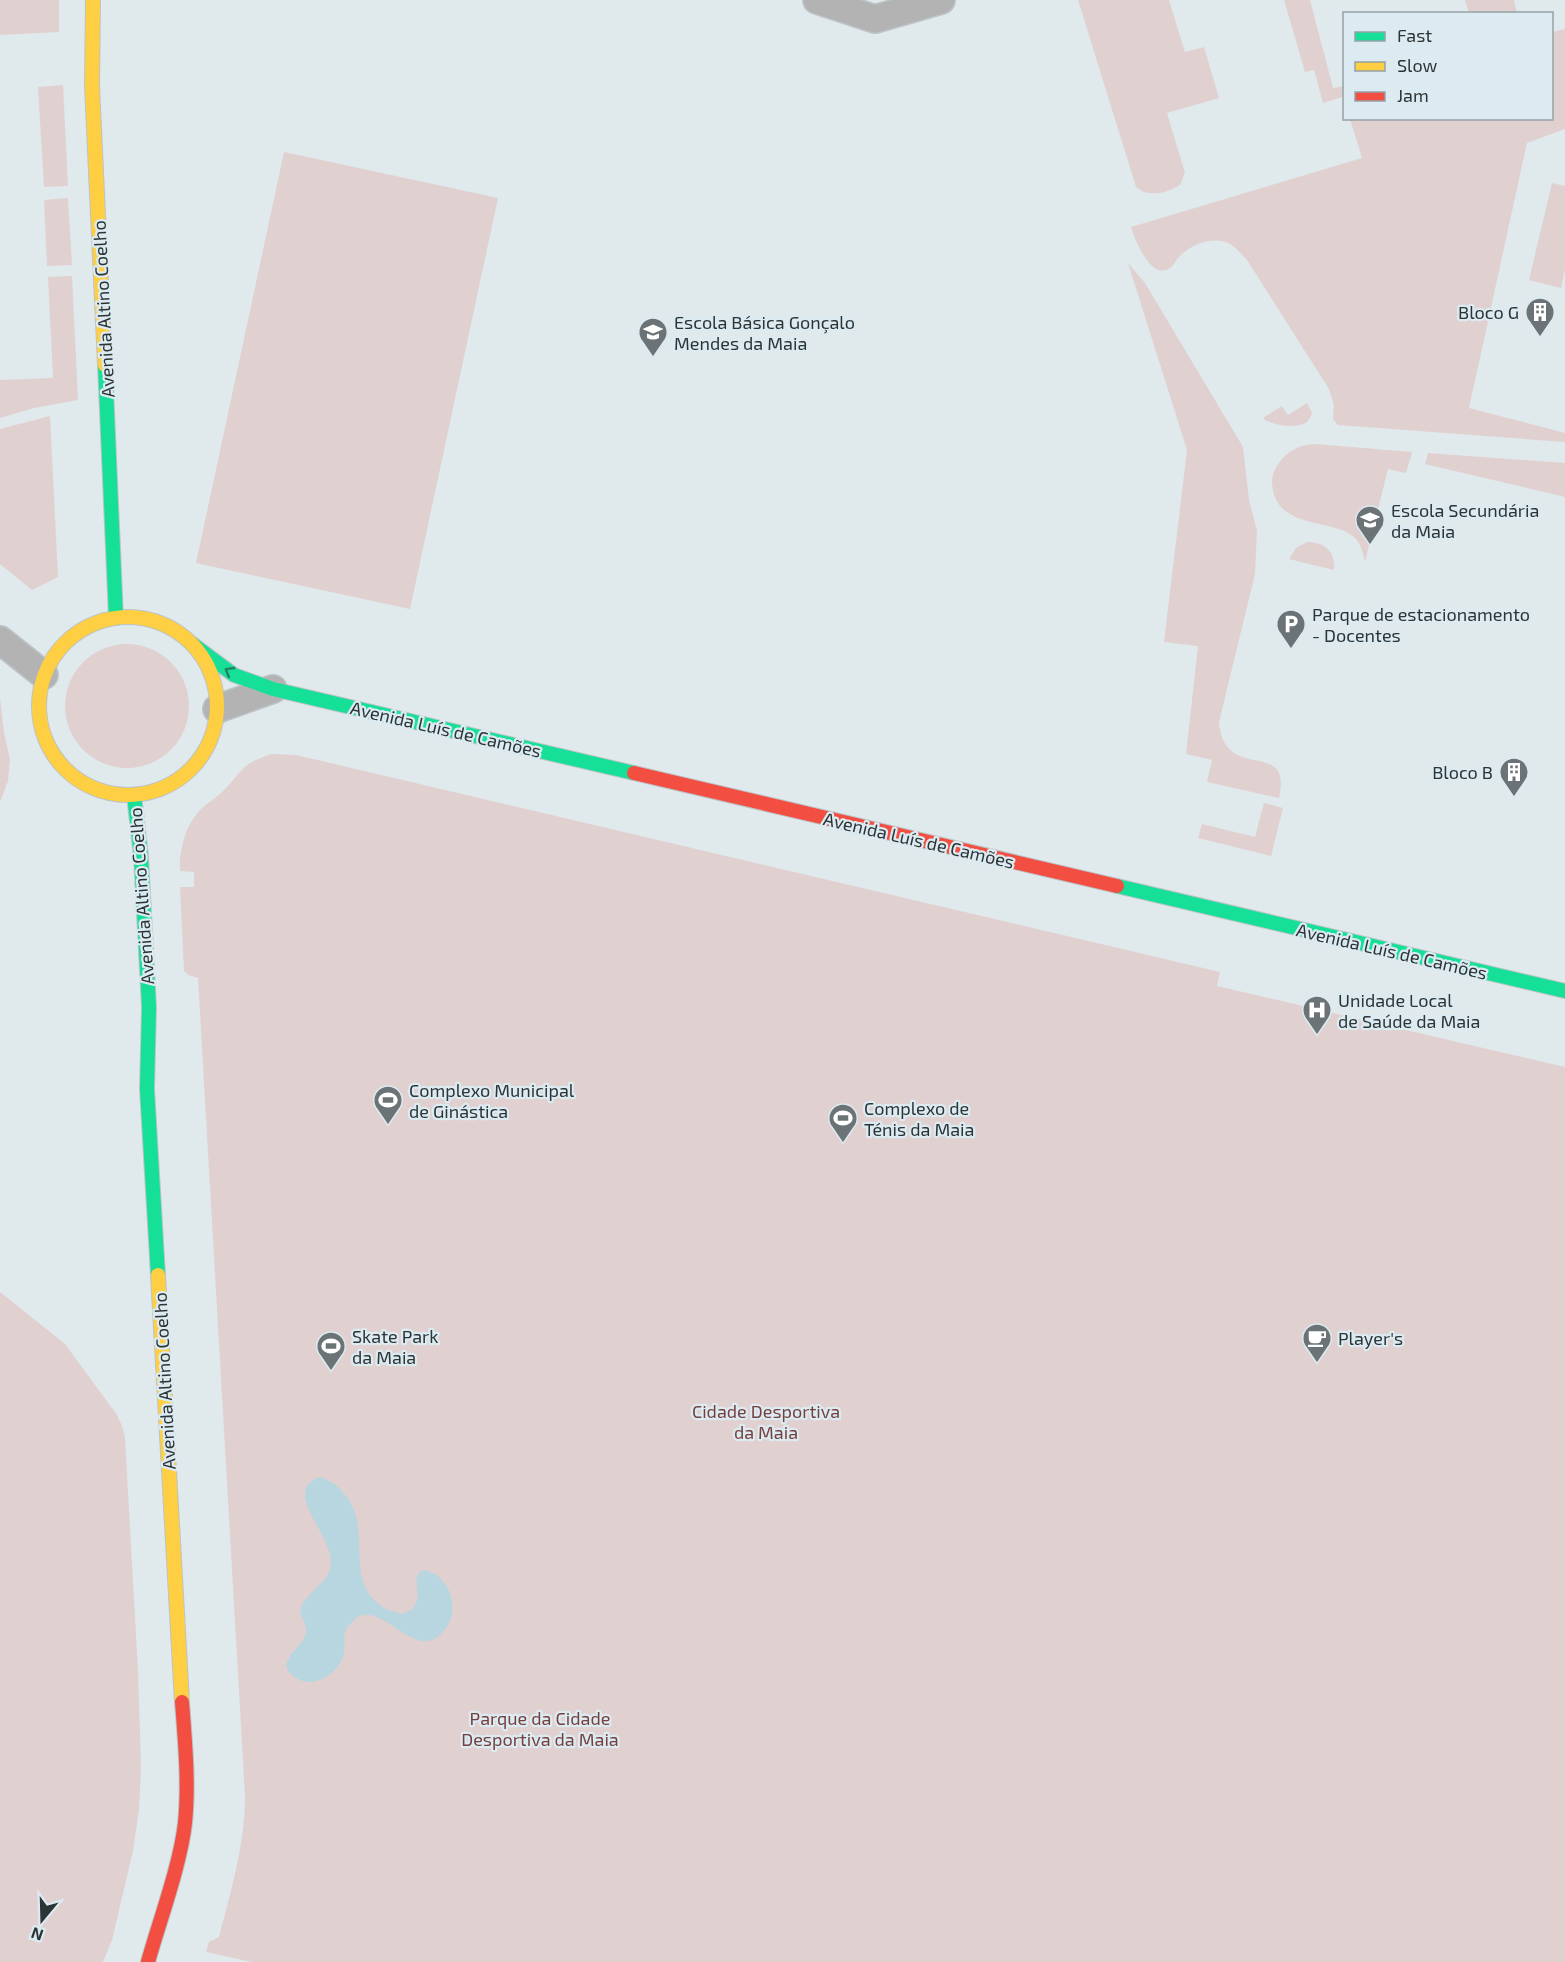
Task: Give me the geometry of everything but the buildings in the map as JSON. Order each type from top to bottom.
[{"type":"main road","name":"Avenida Altino Coelho","points":[[93,0],[92,86],[116,618]]},
{"type":"main road","points":[[137,617],[157,622],[175,630],[191,643],[206,662],[214,685],[217,709],[212,735],[201,758],[182,777],[159,790],[134,795],[101,791],[73,776],[51,752],[41,728],[38,701],[44,675],[58,650],[80,630],[97,622],[116,618],[137,617]]},
{"type":"main road","name":"Avenida Luís de Camões","points":[[191,643],[234,675],[273,689],[1565,992]]},
{"type":"main road","name":"Avenida Altino Coelho","points":[[134,795],[141,857],[149,996],[148,1096],[186,1766],[185,1820],[182,1841],[148,1962]]},
{"type":"street","points":[[817,0],[872,9],[941,0]]},
{"type":"street","points":[[0,640],[44,675]]},
{"type":"street","points":[[217,709],[273,689]]},
{"type":"green space","points":[[0,0],[59,0],[59,32],[0,35]]},
{"type":"green space","points":[[1078,0],[1169,0],[1185,52],[1204,47],[1219,98],[1167,113],[1185,173],[1180,185],[1175,188],[1152,193],[1136,187]]},
{"type":"green space","points":[[1284,0],[1310,0],[1333,88],[1343,86],[1343,97],[1323,103],[1314,70],[1305,72]]},
{"type":"green space","points":[[1465,0],[1514,0],[1517,12],[1469,12]]},
{"type":"green space","points":[[1565,29],[1565,129],[1527,143],[1469,408],[1565,433],[1565,442],[1338,425],[1333,419],[1334,405],[1329,389],[1247,260],[1234,247],[1218,241],[1199,244],[1182,254],[1170,268],[1163,271],[1150,264],[1140,249],[1131,227],[1362,158],[1350,120],[1553,120],[1553,32]]},
{"type":"green space","points":[[63,85],[68,186],[44,187],[38,87]]},
{"type":"green space","points":[[284,152],[498,198],[410,609],[196,563]]},
{"type":"green space","points":[[1552,183],[1565,186],[1565,269],[1561,288],[1529,280]]},
{"type":"green space","points":[[68,198],[72,265],[47,266],[44,200]]},
{"type":"green space","points":[[1128,263],[1145,283],[1243,447],[1249,500],[1257,531],[1255,574],[1219,722],[1224,741],[1232,752],[1267,763],[1276,769],[1281,780],[1279,798],[1207,782],[1212,760],[1186,754],[1198,646],[1164,642],[1187,450]]},
{"type":"green space","points":[[72,276],[78,400],[34,408],[0,418],[0,380],[53,378],[48,277]]},
{"type":"green space","points":[[1307,403],[1312,413],[1308,421],[1303,424],[1282,425],[1263,418],[1282,406],[1288,415]]},
{"type":"green space","points":[[50,416],[58,577],[32,590],[0,564],[0,429]]},
{"type":"green space","points":[[1315,444],[1412,452],[1406,473],[1388,469],[1365,562],[1360,545],[1354,537],[1345,531],[1296,517],[1278,502],[1272,481],[1277,466],[1293,450]]},
{"type":"green space","points":[[1428,453],[1565,463],[1565,497],[1425,464]]},
{"type":"green space","points":[[1307,542],[1319,544],[1328,549],[1333,558],[1334,570],[1289,559],[1296,548]]},
{"type":"green space","points":[[127,644],[151,649],[171,662],[184,682],[189,706],[184,730],[171,750],[151,763],[127,768],[103,763],[83,750],[70,730],[65,706],[70,682],[83,662],[103,649]]},
{"type":"green space","points":[[0,698],[10,760],[8,781],[0,802]]},
{"type":"green space","name":"Cidade Desportiva da Maia","points":[[272,754],[296,755],[1220,972],[1217,986],[1565,1067],[1565,1962],[252,1962],[206,1952],[209,1942],[219,1937],[232,1885],[243,1832],[245,1796],[198,978],[184,971],[180,887],[194,887],[194,872],[180,871],[180,862],[185,836],[197,813],[221,793],[247,765]]},
{"type":"green space","points":[[1264,803],[1283,808],[1271,856],[1198,838],[1202,824],[1255,837]]},
{"type":"green space","points":[[0,1292],[65,1344],[117,1415],[125,1438],[141,1768],[139,1810],[133,1851],[112,1940],[103,1962],[0,1962]]},
{"type":"water","points":[[320,1477],[335,1484],[351,1503],[357,1518],[363,1581],[374,1600],[386,1609],[402,1614],[413,1609],[418,1595],[416,1580],[422,1570],[438,1576],[444,1583],[449,1590],[453,1608],[448,1625],[439,1636],[430,1641],[420,1641],[410,1637],[370,1615],[359,1616],[346,1629],[340,1664],[324,1678],[310,1682],[296,1678],[289,1672],[287,1661],[306,1633],[301,1607],[329,1572],[331,1560],[327,1546],[307,1506],[305,1494],[308,1484]]},
{"type":"traffic: fast","points":[[105,365],[116,618]]},
{"type":"traffic: fast","points":[[191,643],[234,675],[273,689],[634,773]]},
{"type":"traffic: fast","points":[[134,795],[141,857],[149,1007],[147,1089],[158,1275]]},
{"type":"traffic: fast","points":[[1117,886],[1565,991]]},
{"type":"traffic: slow","points":[[93,0],[92,86],[105,365]]},
{"type":"traffic: slow","points":[[128,617],[162,624],[191,643],[210,672],[217,706],[210,740],[191,769],[162,788],[128,795],[94,788],[65,769],[46,740],[39,706],[46,672],[65,643],[94,624],[128,617]]},
{"type":"traffic: slow","points":[[158,1275],[182,1702]]},
{"type":"traffic: jam","points":[[634,773],[1117,886]]},
{"type":"traffic: jam","points":[[148,1962],[174,1875],[185,1823],[187,1777],[182,1702]]},
{"type":"place","name":"Bloco G","points":[[1540,338]]},
{"type":"place","name":"Escola Básica Gonçalo Mendes da Maia","points":[[653,358]]},
{"type":"place","name":"Escola Secundária da Maia","points":[[1370,546]]},
{"type":"place","name":"Parque de estacionamento - Docentes","points":[[1291,650]]},
{"type":"place","name":"Bloco B","points":[[1514,798]]},
{"type":"place","name":"Unidade Local de Saúde da Maia","points":[[1317,1036]]},
{"type":"place","name":"Complexo Municipal de Ginástica","points":[[388,1126]]},
{"type":"place","name":"Complexo de Ténis da Maia","points":[[843,1144]]},
{"type":"place","name":"Player's","points":[[1317,1364]]},
{"type":"place","name":"Skate Park da Maia","points":[[331,1372]]},
{"type":"park label","name":"Parque da Cidade Desportiva da Maia","points":[[540,1728]]}]
